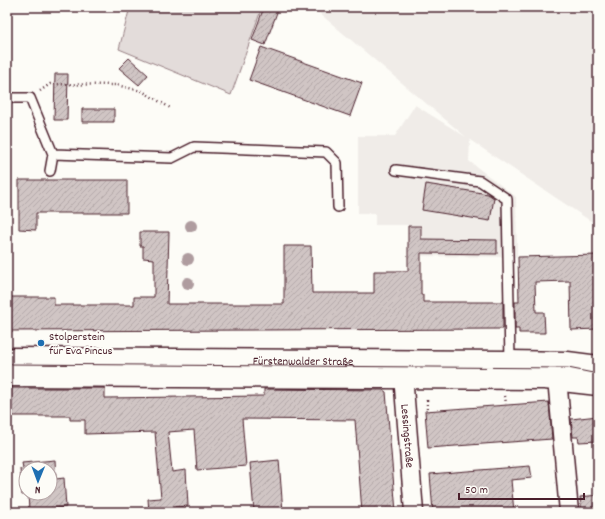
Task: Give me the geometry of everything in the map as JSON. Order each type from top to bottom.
[{"type":"street","name":"Fürstenwalder Straße","points":[[7,359],[403,368],[557,378],[598,384]]},
{"type":"street","name":"Fürstenwalder Straße","points":[[7,375],[403,368],[510,362],[567,363],[598,367]]},
{"type":"street","name":"Lessingstraße","points":[[403,368],[414,512]]},
{"type":"street","points":[[557,378],[569,512]]},
{"type":"lane","points":[[7,98],[30,98],[53,154],[50,171]]},
{"type":"lane","points":[[53,154],[172,158],[194,147],[326,152],[337,163],[338,207]]},
{"type":"lane","points":[[396,170],[480,181],[507,199],[510,362]]},
{"type":"path","points":[[30,98],[50,84],[116,85],[142,91],[172,109]]},
{"type":"shaded area","points":[[130,7],[262,7],[231,95],[119,49]]},
{"type":"shaded area","points":[[312,7],[598,7],[598,226],[470,140],[469,161],[516,197],[517,257],[422,256],[422,225],[375,225],[375,213],[358,213],[358,136],[395,136],[415,105],[466,137]]},
{"type":"building","points":[[264,7],[279,7],[265,45],[252,40]]},
{"type":"building","points":[[261,47],[362,83],[350,116],[249,80]]},
{"type":"building","points":[[129,58],[148,75],[139,85],[119,68]]},
{"type":"building","points":[[55,74],[68,74],[67,120],[54,120]]},
{"type":"building","points":[[82,109],[114,109],[114,122],[82,122]]},
{"type":"building","points":[[19,180],[127,180],[127,213],[36,213],[36,230],[19,229]]},
{"type":"building","points":[[426,184],[488,194],[494,198],[490,221],[422,210]]},
{"type":"building","points":[[408,226],[421,226],[421,239],[497,240],[497,254],[421,253],[421,295],[423,295],[423,302],[503,302],[503,329],[7,331],[7,297],[54,297],[54,305],[134,305],[134,297],[154,297],[154,259],[143,258],[143,246],[140,246],[140,232],[169,232],[167,304],[284,304],[284,246],[311,246],[312,293],[374,293],[374,271],[408,271]]},
{"type":"building","points":[[598,255],[598,329],[571,330],[570,281],[535,282],[536,312],[544,312],[545,333],[519,333],[519,329],[515,329],[515,302],[519,302],[518,257]]},
{"type":"building","points":[[10,388],[105,388],[105,398],[264,396],[264,389],[383,390],[386,392],[396,512],[362,512],[355,420],[242,419],[246,466],[197,470],[194,430],[168,432],[172,472],[186,470],[188,506],[175,507],[175,512],[149,512],[148,499],[161,498],[155,432],[85,434],[85,420],[70,420],[70,416],[10,416]]},
{"type":"building","points":[[549,402],[552,439],[428,448],[425,411]]},
{"type":"building","points":[[598,416],[598,441],[579,442],[578,437],[573,437],[571,419]]},
{"type":"building","points":[[279,460],[283,512],[254,512],[250,463]]},
{"type":"building","points":[[530,466],[532,478],[511,480],[514,512],[433,512],[430,474]]},
{"type":"building","points":[[64,478],[66,507],[29,510],[28,501],[58,501],[58,479]]},
{"type":"building","points":[[598,495],[598,512],[582,512],[580,497]]},
{"type":"tram line","points":[[7,364],[568,368],[598,374]]},
{"type":"place","name":"Stolperstein für Eva Pincus","points":[[41,343]]}]
